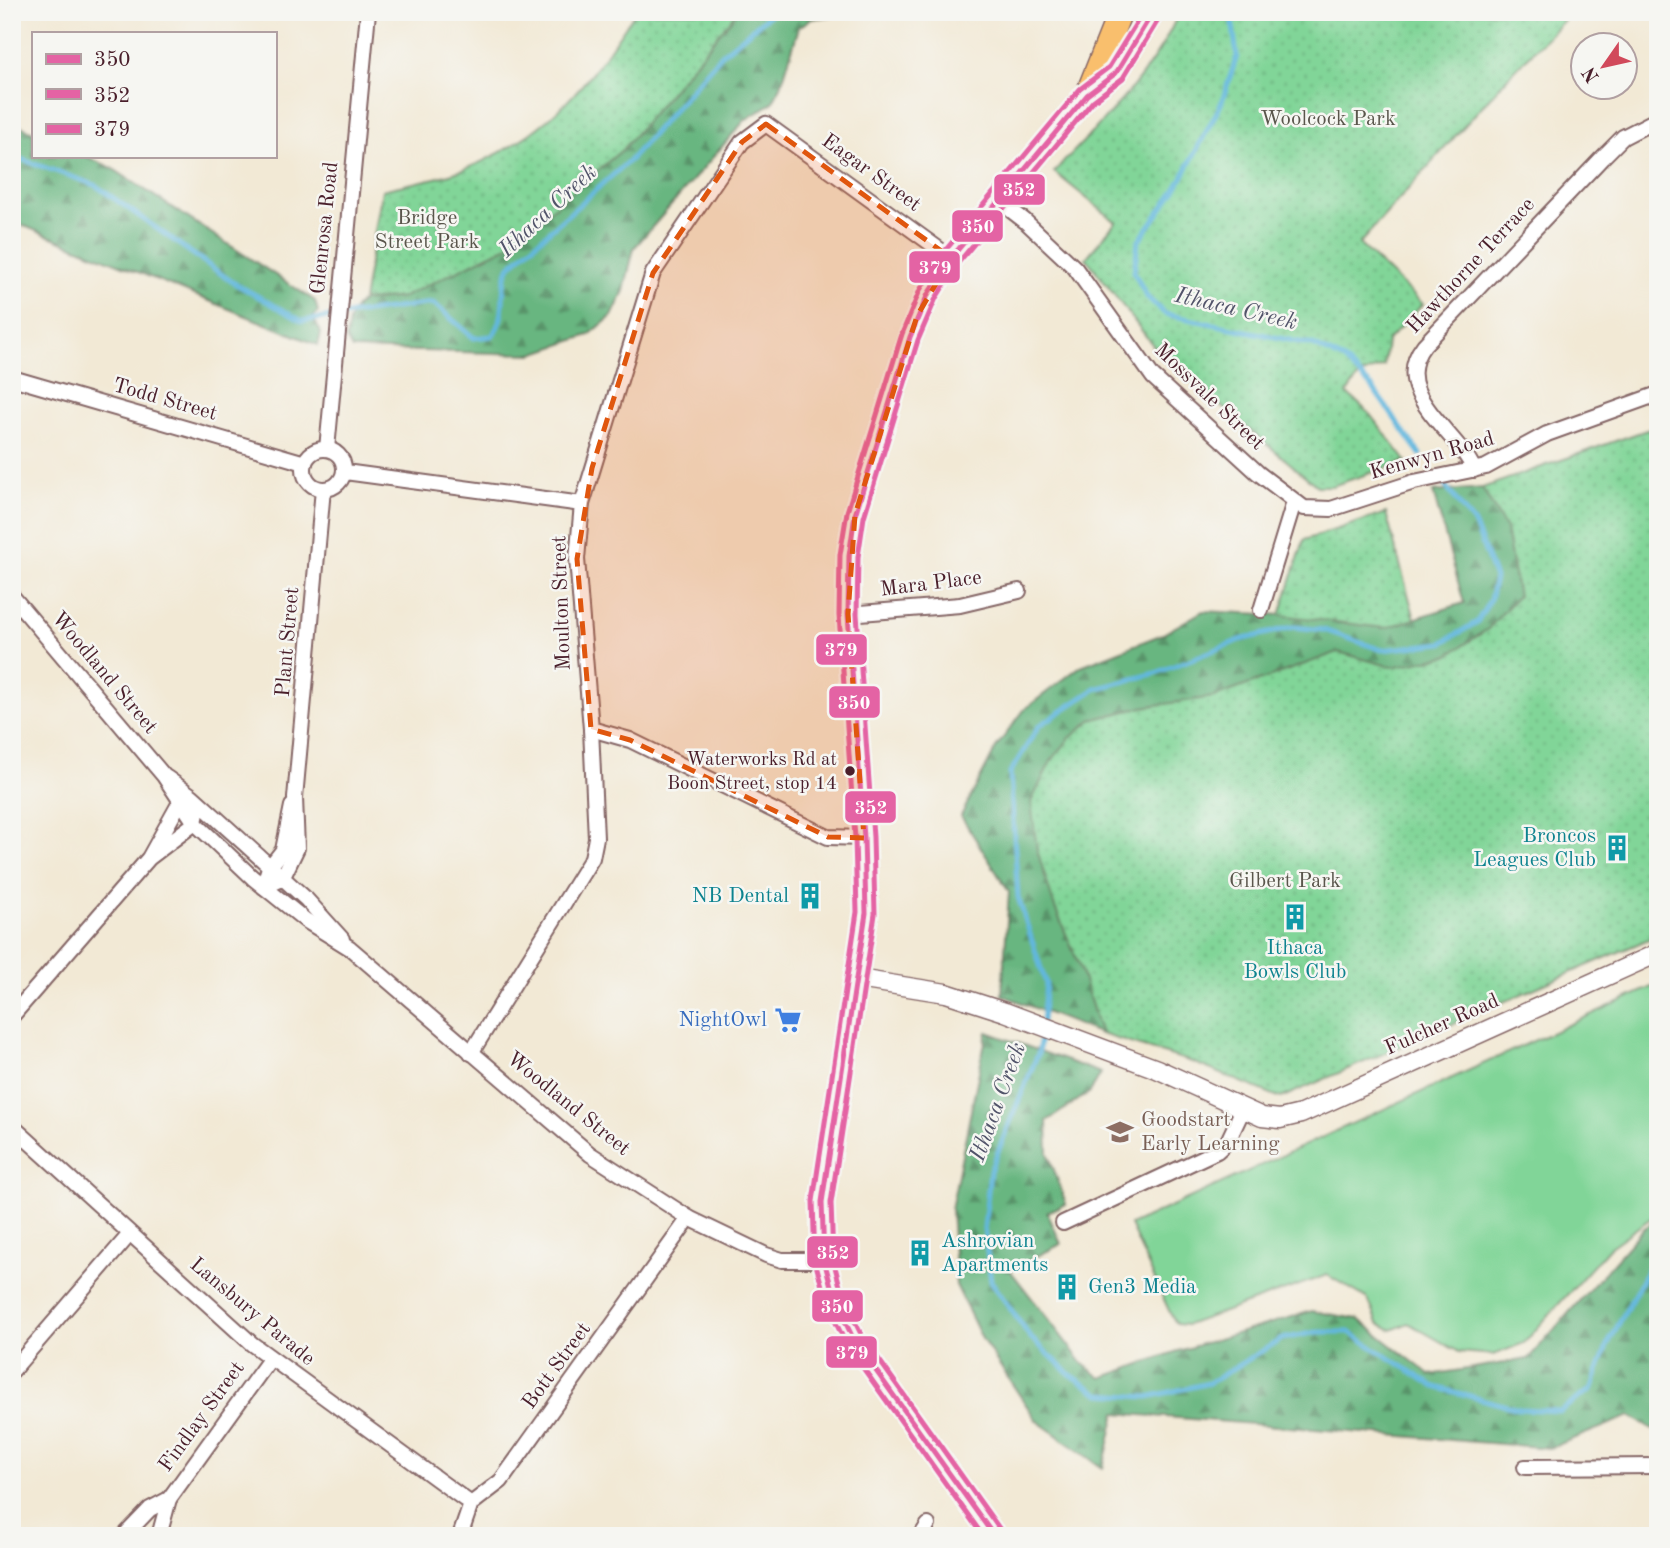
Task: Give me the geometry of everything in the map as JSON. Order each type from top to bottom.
[{"type":"main road","points":[[1087,95],[1119,12]]},
{"type":"main road","points":[[994,1536],[858,1347],[835,1301],[824,1260],[821,1221],[824,1187],[866,913],[847,574],[855,515],[917,316],[951,258],[1087,95],[1116,73],[1149,20]]},
{"type":"street","name":"Glenrosa Road","points":[[327,449],[334,350],[368,12]]},
{"type":"street","name":"Hawthorne Terrace","points":[[1474,470],[1467,453],[1433,418],[1419,398],[1415,358],[1433,335],[1623,137],[1658,119]]},
{"type":"street","name":"Eagar Street","points":[[766,124],[951,258]]},
{"type":"street","name":"Moulton Street","points":[[471,1053],[592,858],[596,838],[591,729],[578,559],[582,504],[653,273],[742,142],[766,124]]},
{"type":"street","name":"Mossvale Street","points":[[999,201],[1035,229],[1075,268],[1101,300],[1123,338],[1153,377],[1294,502]]},
{"type":"street","name":"Todd Street","points":[[12,378],[305,463]]},
{"type":"street","name":"Kenwyn Road","points":[[1294,502],[1304,508],[1321,511],[1414,482],[1474,470],[1502,460],[1566,426],[1658,394]]},
{"type":"street","points":[[327,449],[340,457],[345,471],[338,485],[323,489],[308,480],[305,463],[313,452],[327,449]]},
{"type":"street","points":[[345,471],[582,504]]},
{"type":"street","name":"Plant Street","points":[[282,879],[297,848],[295,798],[323,489]]},
{"type":"street","points":[[1261,610],[1294,502]]},
{"type":"street","name":"Mara Place","points":[[848,614],[960,605],[1019,591]]},
{"type":"street","name":"Woodland Street","points":[[12,596],[164,776],[195,823],[264,887],[305,920],[350,948]]},
{"type":"street","points":[[591,729],[629,740],[828,837],[863,838]]},
{"type":"street","name":"Woodland Street","points":[[164,776],[199,803],[312,905],[350,948],[590,1154],[689,1218],[775,1258],[824,1260]]},
{"type":"street","name":"Plant Street","points":[[264,887],[269,868],[283,850],[286,825],[295,798]]},
{"type":"street","points":[[12,1016],[149,858],[180,804],[199,803],[195,823],[149,858]]},
{"type":"street","points":[[264,887],[282,879]]},
{"type":"street","name":"Fulcher Road","points":[[858,979],[946,993],[1005,1012],[1157,1069],[1271,1119],[1295,1116],[1658,953]]},
{"type":"street","points":[[1063,1223],[1217,1151],[1228,1140],[1243,1109]]},
{"type":"street","name":"Lansbury Parade","points":[[15,1130],[270,1359],[471,1504]]},
{"type":"street","name":"Bott Street","points":[[471,1504],[501,1481],[689,1218]]},
{"type":"street","points":[[12,1371],[130,1234]]},
{"type":"street","name":"Findlay Street","points":[[159,1536],[169,1499],[270,1359]]},
{"type":"street","points":[[1525,1467],[1658,1466]]},
{"type":"street","name":"Findlay Street","points":[[124,1536],[150,1509],[169,1499]]},
{"type":"street","points":[[460,1536],[471,1504]]},
{"type":"highlighted area","points":[[766,124],[951,258],[917,316],[855,515],[848,614],[864,838],[828,837],[630,740],[591,729],[577,559],[592,468],[653,273],[742,142]]},
{"type":"green space","name":"Bridge Street Park","points":[[635,12],[737,12],[623,149],[508,246],[403,297],[363,301],[382,190],[465,169],[520,140],[543,124],[582,85]]},
{"type":"green space","points":[[737,12],[856,12],[811,19],[799,27],[781,86],[772,103],[745,120],[634,248],[624,291],[612,316],[589,335],[533,354],[352,349],[346,339],[349,321],[356,307],[363,301],[403,297],[508,246],[623,149]]},
{"type":"green space","name":"Woolcock Park","points":[[1179,12],[1572,12],[1509,76],[1359,244],[1423,304],[1387,341],[1384,366],[1360,375],[1347,393],[1368,412],[1406,461],[1332,486],[1317,486],[1162,357],[1086,258],[1116,222],[1054,172],[1140,77],[1155,57]]},
{"type":"green space","points":[[12,122],[32,132],[32,158],[90,158],[110,167],[315,301],[318,312],[313,317],[321,333],[318,345],[12,221]]},
{"type":"green space","name":"Gilbert Park","points":[[1658,426],[1658,935],[1281,1098],[1192,1062],[1101,1034],[1037,850],[1031,802],[1051,761],[1070,738],[1091,720],[1143,707],[1215,697],[1338,652],[1392,667],[1447,656],[1488,629],[1518,596],[1506,529],[1482,488]]},
{"type":"green space","points":[[1482,488],[1506,529],[1518,596],[1488,629],[1447,656],[1392,667],[1338,652],[1215,697],[1143,707],[1091,720],[1054,905],[1079,965],[1101,1034],[1002,995],[1009,892],[961,816],[997,746],[1025,709],[1081,666],[1163,634],[1203,611],[1284,615],[1385,628],[1464,603],[1433,492]]},
{"type":"green space","points":[[1386,513],[1415,619],[1385,628],[1280,615],[1304,540]]},
{"type":"green space","points":[[1658,984],[1658,1213],[1609,1248],[1524,1343],[1494,1355],[1459,1352],[1408,1323],[1392,1330],[1378,1323],[1368,1299],[1327,1275],[1187,1325],[1177,1324],[1130,1225]]},
{"type":"green space","points":[[987,1032],[1101,1073],[1090,1092],[1047,1121],[1048,1153],[1066,1204],[1047,1212],[1061,1244],[1010,1270],[1083,1364],[1101,1378],[1175,1352],[1312,1311],[1358,1319],[1430,1375],[1528,1359],[1643,1229],[1658,1219],[1658,1432],[1630,1416],[1550,1448],[1116,1413],[1103,1468],[1037,1421],[982,1339],[956,1285],[951,1209]]},
{"type":"waterway","name":"Ithaca Creek","points":[[12,156],[95,185],[234,283],[302,321],[433,303],[474,338],[492,336],[501,319],[504,284],[510,266],[631,159],[722,54],[773,12]]},
{"type":"waterway","name":"Ithaca Creek","points":[[1231,12],[1237,56],[1221,104],[1177,187],[1138,242],[1134,272],[1147,297],[1165,314],[1313,345],[1344,360],[1372,387],[1420,454]]},
{"type":"waterway","name":"Ithaca Creek","points":[[1042,1021],[1046,984],[1018,897],[1010,773],[1039,726],[1095,689],[1156,673],[1240,640],[1293,627],[1324,630],[1382,650],[1442,643],[1477,622],[1490,600],[1495,578],[1475,525],[1444,484]]},
{"type":"waterway","name":"Ithaca Creek","points":[[1041,1031],[1039,1051],[990,1171],[984,1229],[991,1281],[1030,1337],[1071,1375],[1100,1394],[1148,1397],[1209,1383],[1282,1339],[1317,1332],[1349,1332],[1435,1387],[1519,1409],[1560,1411],[1591,1390],[1607,1346],[1658,1250]]},
{"type":"transit line","name":"379","points":[[983,1536],[846,1344],[827,1304],[815,1261],[813,1201],[857,912],[855,838],[839,615],[840,555],[847,512],[902,334],[920,290],[944,252],[1080,89],[1109,67],[1143,12]]},
{"type":"transit line","name":"350","points":[[994,1536],[854,1340],[835,1301],[824,1260],[822,1202],[866,913],[864,838],[848,614],[849,556],[855,515],[910,337],[928,294],[951,258],[1087,95],[1116,73],[1153,12]]},
{"type":"transit line","name":"352","points":[[1001,1531],[862,1336],[843,1298],[833,1259],[831,1203],[875,914],[873,837],[857,614],[858,557],[864,517],[918,340],[936,298],[958,263],[1093,101],[1123,78],[1160,17]]},
{"type":"place","name":"Waterworks Rd at Boon Street, stop 14","points":[[850,771]]},
{"type":"place","name":"Broncos Leagues Club","points":[[1617,848]]},
{"type":"place","name":"NB Dental","points":[[810,896]]},
{"type":"place","name":"Ithaca Bowls Club","points":[[1295,917]]},
{"type":"place","name":"NightOwl","points":[[788,1020]]},
{"type":"place","name":"Goodstart Early Learning","points":[[1120,1132]]},
{"type":"place","name":"Ashrovian Apartments","points":[[920,1253]]},
{"type":"place","name":"Gen3 Media","points":[[1067,1287]]}]
